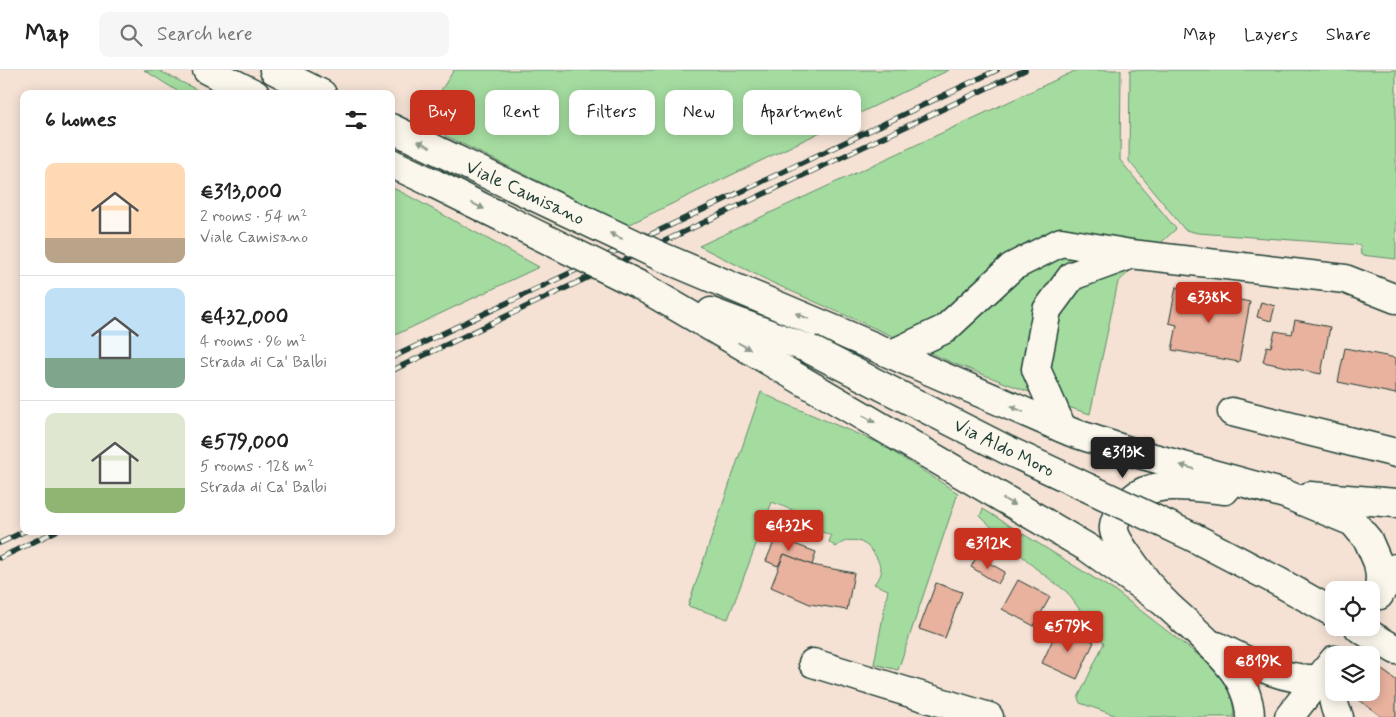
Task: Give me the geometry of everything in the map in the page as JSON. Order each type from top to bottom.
[{"type":"main road","points":[[207,70],[247,90]]},
{"type":"main road","points":[[274,70],[314,90]]},
{"type":"main road","name":"Viale Camisano","points":[[395,130],[660,256]]},
{"type":"main road","name":"Viale Camisano","points":[[395,164],[641,286]]},
{"type":"main road","points":[[892,354],[945,329],[1012,267],[1061,242],[1131,254],[1345,279],[1396,299]]},
{"type":"main road","points":[[1062,428],[1036,369],[1047,310],[1072,276],[1131,254]]},
{"type":"main road","points":[[660,256],[1071,432],[1132,452],[1284,494],[1353,522],[1368,540],[1378,563],[1382,593]]},
{"type":"main road","name":"Via Aldo Moro","points":[[660,256],[809,349],[1007,450],[1193,537],[1325,608]]},
{"type":"main road","points":[[641,286],[1088,548],[1165,603],[1209,642],[1231,666],[1242,686],[1250,708],[1250,717]]},
{"type":"main road","name":"Via Aldo Moro","points":[[641,286],[809,349]]},
{"type":"main road","points":[[1232,412],[1396,453]]},
{"type":"main road","points":[[1165,603],[1139,571],[1123,548],[1114,530],[1120,510],[1138,494],[1160,486],[1176,486],[1396,503]]},
{"type":"main road","points":[[1382,593],[1396,568]]},
{"type":"main road","points":[[1372,636],[1396,650]]},
{"type":"main road","points":[[1209,642],[1250,663],[1289,677],[1308,680],[1325,668]]},
{"type":"main road","points":[[813,663],[989,717]]},
{"type":"main road","points":[[1289,717],[1325,673]]},
{"type":"main road","points":[[1333,701],[1335,711],[1339,717]]},
{"type":"green space","points":[[144,70],[158,70],[197,90],[176,90]]},
{"type":"green space","points":[[454,70],[949,70],[861,112],[861,90],[743,90],[743,135],[814,135],[628,225],[444,135],[475,135],[475,90],[441,90]]},
{"type":"green space","points":[[1077,70],[1121,70],[1120,160],[1176,229],[1118,282],[1090,414],[953,363],[775,284],[699,246]]},
{"type":"green space","points":[[1130,70],[1396,70],[1396,259],[1361,255],[1360,245],[1198,233],[1185,230],[1129,161]]},
{"type":"green space","points":[[395,189],[407,195],[539,267],[395,335]]},
{"type":"green space","points":[[761,392],[879,443],[958,493],[898,670],[874,664],[888,590],[874,584],[881,571],[872,550],[855,540],[842,543],[836,547],[829,542],[831,536],[810,526],[812,518],[772,502],[728,619],[688,606]]},
{"type":"green space","points":[[983,509],[1118,593],[1211,665],[1228,689],[1234,709],[1234,717],[1120,717],[1080,703],[1078,698],[1104,643],[1067,592],[1034,567],[980,516]]},
{"type":"building","points":[[1176,287],[1250,302],[1239,362],[1172,350],[1177,325],[1169,323]]},
{"type":"building","points":[[1261,302],[1275,306],[1271,321],[1257,317]]},
{"type":"building","points":[[1295,320],[1330,327],[1321,374],[1263,362],[1267,346],[1271,347],[1275,331],[1292,334]]},
{"type":"building","points":[[1345,348],[1396,358],[1396,394],[1338,382]]},
{"type":"building","points":[[776,537],[816,552],[812,565],[784,554],[778,566],[766,561]]},
{"type":"building","points":[[784,554],[812,565],[854,573],[847,610],[810,604],[771,587]]},
{"type":"building","points":[[977,556],[1005,572],[998,584],[971,567]]},
{"type":"building","points":[[1018,580],[1050,597],[1034,626],[1002,609]]},
{"type":"building","points":[[936,583],[962,592],[945,638],[919,629]]},
{"type":"building","points":[[1059,626],[1094,642],[1077,679],[1042,663]]},
{"type":"building","points":[[1380,668],[1396,680],[1396,717],[1382,717],[1360,701],[1380,701]]},
{"type":"railway","points":[[395,356],[997,70]]},
{"type":"railway","points":[[395,369],[1025,70]]},
{"type":"railway","points":[[0,543],[20,533]]},
{"type":"railway","points":[[0,558],[48,535]]}]
